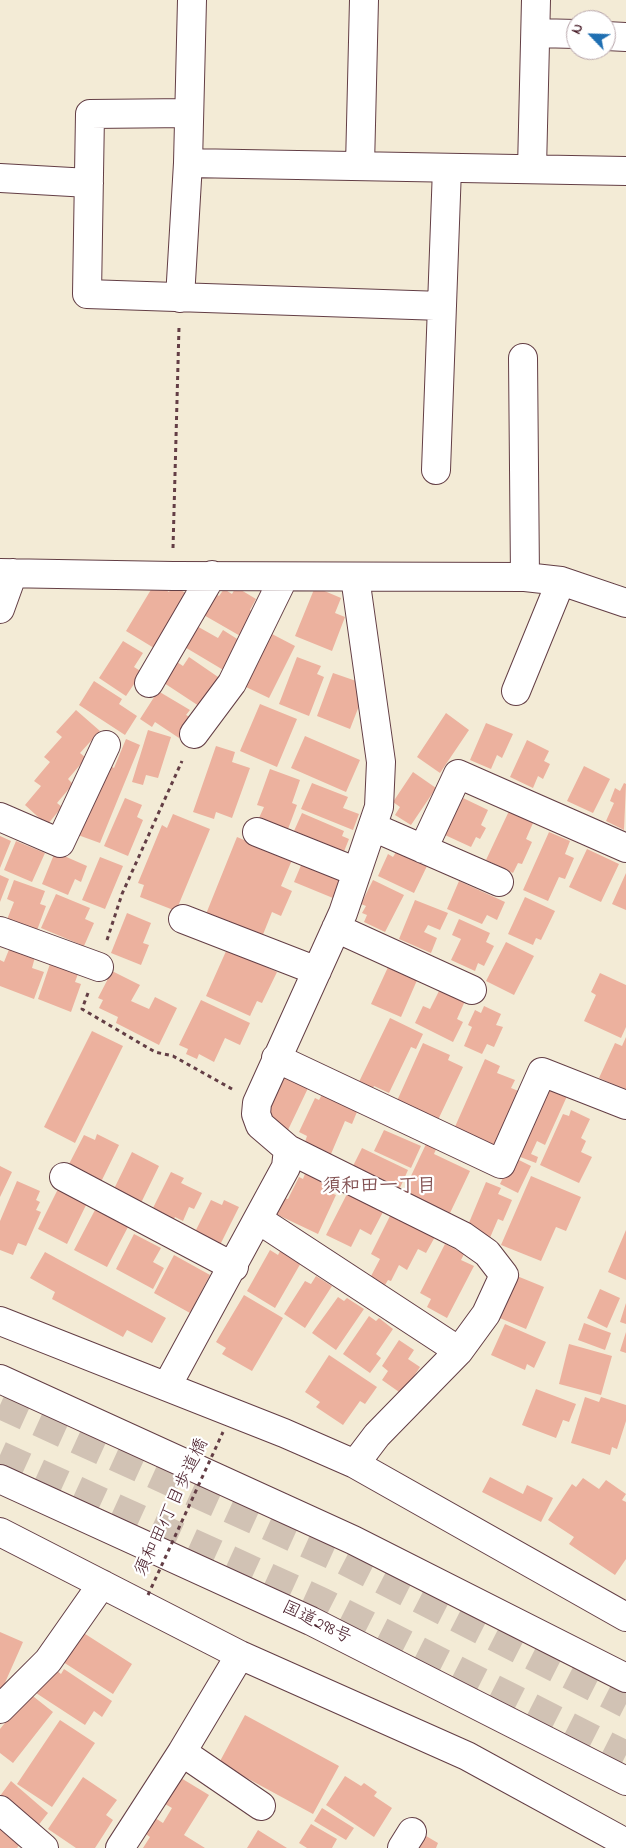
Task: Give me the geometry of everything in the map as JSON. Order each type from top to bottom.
[{"type":"main road","points":[[180,298],[188,163],[192,0]]},
{"type":"main road","points":[[360,166],[364,0]]},
{"type":"main road","points":[[532,169],[536,0]]},
{"type":"main road","points":[[536,33],[566,34]]},
{"type":"main road","points":[[189,113],[90,114],[87,294],[442,306]]},
{"type":"main road","points":[[188,163],[626,171]]},
{"type":"main road","points":[[436,470],[447,168]]},
{"type":"main road","points":[[0,178],[89,183]]},
{"type":"main road","points":[[523,358],[525,576]]},
{"type":"main road","points":[[0,609],[7,573],[284,577],[525,576],[561,581],[626,603]]},
{"type":"main road","points":[[149,683],[212,575]]},
{"type":"main road","points":[[194,734],[232,682],[284,577]]},
{"type":"main road","points":[[354,577],[380,762],[379,807],[336,928],[276,1058],[257,1103],[256,1114],[260,1125],[288,1149],[463,1236],[487,1253],[504,1274],[486,1314],[459,1351],[377,1434],[355,1464]]},
{"type":"main road","points":[[516,691],[561,581]]},
{"type":"main road","points":[[0,816],[60,843],[106,745]]},
{"type":"main road","points":[[423,849],[458,774],[626,848]]},
{"type":"main road","points":[[372,827],[499,882]]},
{"type":"main road","points":[[256,832],[357,872]]},
{"type":"main road","points":[[184,919],[317,971]]},
{"type":"main road","points":[[336,928],[472,990]]},
{"type":"main road","points":[[0,931],[98,967]]},
{"type":"main road","points":[[276,1058],[501,1164],[542,1072],[626,1105]]},
{"type":"main road","points":[[167,1386],[234,1267],[286,1167],[288,1149]]},
{"type":"main road","points":[[64,1177],[234,1267]]},
{"type":"main road","points":[[258,1220],[459,1351]]},
{"type":"main road","points":[[0,1321],[284,1432],[355,1464],[626,1617]]},
{"type":"main road","points":[[0,1379],[353,1540],[626,1678]]},
{"type":"main road","name":"国道298号","points":[[0,1480],[311,1621],[626,1781]]},
{"type":"main road","points":[[0,1532],[240,1655],[467,1756],[626,1843]]},
{"type":"main road","points":[[0,1709],[48,1661],[102,1584]]},
{"type":"main road","points":[[120,1848],[182,1752],[240,1655]]},
{"type":"main road","points":[[182,1752],[261,1806]]},
{"type":"main road","points":[[0,1810],[44,1848]]},
{"type":"path","points":[[172,576],[180,298]]},
{"type":"path","points":[[194,734],[122,894],[82,1009],[155,1052],[172,1056],[257,1103]]},
{"type":"path","name":"須和田1丁目歩道橋","points":[[148,1595],[223,1432]]},
{"type":"building","points":[[155,583],[169,592],[173,585],[187,594],[154,648],[126,631]]},
{"type":"building","points":[[236,587],[256,599],[250,610],[255,613],[242,637],[202,614],[214,593],[219,596],[224,589],[232,594]]},
{"type":"building","points":[[315,587],[341,598],[335,613],[345,617],[332,651],[295,636]]},
{"type":"building","points":[[195,625],[218,638],[223,630],[242,642],[225,671],[183,646]]},
{"type":"building","points":[[272,634],[295,646],[269,698],[246,687]]},
{"type":"building","points":[[123,641],[143,653],[134,667],[142,672],[126,696],[99,678]]},
{"type":"building","points":[[189,657],[221,679],[202,708],[161,681],[174,660],[183,666]]},
{"type":"building","points":[[297,657],[321,666],[317,674],[324,677],[309,716],[279,704]]},
{"type":"building","points":[[333,673],[359,682],[356,690],[364,693],[350,729],[317,716]]},
{"type":"building","points":[[94,681],[122,699],[119,704],[137,716],[125,735],[79,705]]},
{"type":"building","points":[[158,691],[190,710],[186,715],[192,718],[179,738],[155,722],[152,727],[140,719]]},
{"type":"building","points":[[260,704],[297,719],[277,767],[240,751]]},
{"type":"building","points":[[76,710],[100,731],[80,753],[86,758],[68,779],[73,784],[57,803],[62,807],[47,825],[25,805],[41,786],[34,781],[50,762],[44,757],[62,737],[56,732]]},
{"type":"building","points":[[446,713],[469,730],[440,773],[417,757]]},
{"type":"building","points":[[486,723],[513,734],[502,758],[497,755],[491,769],[470,760]]},
{"type":"building","points":[[148,730],[171,737],[158,778],[146,775],[143,785],[132,782]]},
{"type":"building","points":[[305,736],[360,760],[346,792],[291,768]]},
{"type":"building","points":[[126,739],[140,745],[100,843],[78,835],[93,799],[96,800],[110,766],[114,768]]},
{"type":"building","points":[[527,740],[549,751],[544,761],[550,764],[543,779],[538,776],[533,788],[510,777]]},
{"type":"building","points":[[216,746],[235,752],[232,762],[250,768],[232,818],[216,812],[214,819],[193,812]]},
{"type":"building","points":[[584,766],[610,779],[593,813],[567,801]]},
{"type":"building","points":[[270,769],[300,780],[292,803],[297,805],[288,829],[259,818],[264,807],[257,805]]},
{"type":"building","points":[[413,772],[436,788],[411,825],[395,815],[400,807],[393,802]]},
{"type":"building","points":[[312,783],[348,797],[343,808],[359,814],[353,830],[301,809]]},
{"type":"building","points":[[624,783],[626,784],[624,830],[606,821],[614,803],[610,801],[615,788],[620,791]]},
{"type":"building","points":[[125,798],[142,805],[137,817],[143,820],[128,856],[104,846]]},
{"type":"building","points":[[463,798],[488,810],[481,825],[486,828],[480,839],[476,837],[471,847],[445,835]]},
{"type":"building","points":[[509,811],[533,823],[526,839],[532,842],[522,864],[518,863],[513,873],[486,860]]},
{"type":"building","points":[[302,813],[344,831],[342,836],[349,839],[341,859],[306,841],[308,837],[294,831]]},
{"type":"building","points":[[173,814],[210,829],[176,911],[140,897],[144,885],[138,883],[162,825],[167,828]]},
{"type":"building","points":[[549,832],[570,841],[565,854],[574,858],[565,879],[559,877],[548,901],[523,890]]},
{"type":"building","points":[[0,836],[11,841],[0,868]]},
{"type":"building","points":[[237,837],[292,860],[281,886],[292,891],[281,916],[272,912],[262,937],[206,914]]},
{"type":"building","points":[[16,841],[45,853],[32,882],[4,870]]},
{"type":"building","points":[[587,849],[619,864],[601,902],[569,887]]},
{"type":"building","points":[[55,852],[87,866],[81,882],[75,879],[68,895],[42,884]]},
{"type":"building","points":[[396,852],[427,866],[414,893],[378,876],[388,854],[393,857]]},
{"type":"building","points":[[100,857],[123,866],[105,909],[82,900]]},
{"type":"building","points":[[302,863],[341,879],[333,898],[294,882]]},
{"type":"building","points":[[626,873],[626,910],[612,904]]},
{"type":"building","points":[[0,875],[9,879],[0,902]]},
{"type":"building","points":[[14,880],[45,891],[40,904],[46,906],[36,933],[6,922],[14,902],[7,899]]},
{"type":"building","points":[[373,880],[404,895],[385,932],[364,922],[367,915],[362,913],[366,906],[361,904]]},
{"type":"building","points":[[459,881],[505,902],[497,920],[487,915],[482,924],[447,909]]},
{"type":"building","points":[[56,894],[90,908],[85,919],[94,923],[84,946],[41,928]]},
{"type":"building","points":[[525,897],[555,911],[541,940],[536,938],[533,945],[508,934]]},
{"type":"building","points":[[415,900],[448,913],[440,930],[428,925],[424,932],[437,938],[431,953],[399,939]]},
{"type":"building","points":[[127,913],[151,923],[143,943],[149,945],[141,965],[111,953]]},
{"type":"building","points":[[459,919],[490,933],[486,942],[494,946],[484,966],[478,963],[475,971],[451,960],[461,939],[452,935]]},
{"type":"building","points":[[506,942],[534,956],[514,995],[486,981]]},
{"type":"building","points":[[10,947],[35,957],[32,968],[44,972],[34,999],[0,986],[0,960],[4,962]]},
{"type":"building","points":[[227,949],[277,972],[262,1003],[257,1001],[250,1016],[206,996]]},
{"type":"building","points":[[51,961],[79,971],[75,982],[81,984],[71,1012],[38,999]]},
{"type":"building","points":[[389,965],[418,978],[401,1017],[371,1004]]},
{"type":"building","points":[[112,971],[140,985],[131,1001],[149,1009],[155,997],[177,1008],[159,1045],[116,1023],[118,1017],[99,1008],[103,1000],[98,998]]},
{"type":"building","points":[[600,973],[626,985],[626,1027],[621,1038],[584,1021],[596,995],[591,992]]},
{"type":"building","points":[[440,989],[465,1001],[457,1019],[463,1022],[453,1042],[415,1023],[423,1006],[430,1009]]},
{"type":"building","points":[[201,1000],[250,1023],[240,1045],[225,1038],[214,1062],[199,1054],[197,1059],[186,1054],[188,1049],[179,1045]]},
{"type":"building","points":[[484,1006],[501,1014],[496,1025],[503,1027],[494,1047],[487,1044],[482,1054],[464,1046],[472,1027],[468,1025],[475,1010],[481,1013]]},
{"type":"building","points":[[390,1018],[423,1034],[416,1049],[411,1047],[389,1093],[374,1086],[370,1093],[357,1086]]},
{"type":"building","points":[[92,1031],[123,1046],[75,1143],[44,1127]]},
{"type":"building","points":[[626,1037],[626,1090],[599,1078],[615,1043],[622,1046]]},
{"type":"building","points":[[423,1043],[450,1055],[448,1060],[463,1067],[437,1122],[396,1103]]},
{"type":"building","points":[[485,1059],[500,1066],[497,1073],[515,1080],[511,1088],[521,1092],[496,1148],[454,1129]]},
{"type":"building","points":[[283,1074],[309,1086],[288,1130],[274,1123],[268,1105]]},
{"type":"building","points":[[547,1084],[568,1094],[545,1145],[537,1141],[531,1154],[538,1157],[536,1163],[515,1155]]},
{"type":"building","points":[[324,1091],[359,1107],[352,1124],[345,1121],[331,1154],[305,1142],[307,1136],[299,1132],[315,1098],[319,1100]]},
{"type":"building","points":[[571,1110],[590,1119],[581,1138],[586,1141],[581,1152],[592,1157],[579,1183],[540,1165],[563,1114],[569,1116]]},
{"type":"building","points":[[384,1130],[421,1146],[411,1168],[374,1151]]},
{"type":"building","points":[[97,1134],[119,1145],[101,1182],[68,1166],[84,1135],[95,1140]]},
{"type":"building","points":[[427,1142],[437,1147],[434,1154],[470,1171],[450,1213],[416,1197],[415,1201],[402,1195]]},
{"type":"building","points":[[362,1148],[408,1170],[399,1190],[352,1168]]},
{"type":"building","points":[[132,1152],[159,1166],[140,1205],[113,1191]]},
{"type":"building","points":[[513,1157],[531,1166],[518,1193],[500,1184]]},
{"type":"building","points":[[0,1166],[12,1172],[0,1197]]},
{"type":"building","points":[[306,1171],[333,1184],[329,1192],[336,1195],[318,1234],[276,1214],[284,1198],[288,1199],[299,1177],[303,1179]]},
{"type":"building","points":[[171,1172],[184,1178],[181,1183],[202,1193],[194,1209],[189,1207],[183,1221],[175,1217],[171,1223],[151,1212]]},
{"type":"building","points":[[531,1176],[581,1197],[566,1231],[556,1227],[541,1261],[501,1245]]},
{"type":"building","points":[[17,1181],[40,1191],[36,1200],[40,1202],[36,1210],[41,1212],[26,1246],[18,1243],[13,1255],[0,1250],[0,1221]]},
{"type":"building","points":[[486,1182],[501,1188],[498,1194],[512,1200],[503,1221],[498,1219],[489,1240],[466,1230]]},
{"type":"building","points":[[59,1187],[88,1201],[67,1244],[38,1229]]},
{"type":"building","points":[[347,1194],[383,1212],[371,1235],[360,1229],[351,1247],[326,1235]]},
{"type":"building","points":[[211,1200],[222,1205],[224,1200],[239,1207],[219,1247],[194,1234]]},
{"type":"building","points":[[95,1210],[128,1227],[107,1267],[74,1250]]},
{"type":"building","points":[[392,1212],[436,1235],[426,1253],[418,1249],[407,1270],[399,1265],[391,1281],[388,1280],[385,1285],[370,1278],[380,1259],[371,1254]]},
{"type":"building","points":[[626,1230],[626,1280],[608,1272]]},
{"type":"building","points":[[134,1234],[161,1248],[153,1262],[164,1268],[153,1289],[116,1269]]},
{"type":"building","points":[[445,1244],[464,1254],[461,1260],[474,1266],[447,1318],[427,1307],[431,1299],[420,1293]]},
{"type":"building","points":[[281,1249],[302,1261],[275,1308],[247,1291],[270,1250],[278,1255]]},
{"type":"building","points":[[45,1252],[166,1318],[152,1343],[127,1330],[123,1337],[52,1299],[55,1292],[30,1278]]},
{"type":"building","points":[[174,1255],[210,1275],[190,1313],[154,1293]]},
{"type":"building","points":[[512,1274],[544,1287],[526,1329],[495,1316]]},
{"type":"building","points":[[316,1276],[332,1286],[305,1328],[284,1314],[305,1281],[311,1284]]},
{"type":"building","points":[[600,1289],[620,1298],[607,1328],[587,1318]]},
{"type":"building","points":[[244,1295],[283,1318],[252,1371],[222,1354],[226,1348],[216,1342]]},
{"type":"building","points":[[338,1297],[344,1301],[347,1298],[364,1309],[336,1350],[312,1333]]},
{"type":"building","points":[[626,1303],[626,1324],[620,1322]]},
{"type":"building","points":[[369,1316],[376,1321],[379,1318],[393,1329],[376,1354],[381,1358],[370,1373],[343,1354]]},
{"type":"building","points":[[584,1323],[611,1333],[605,1350],[578,1340]]},
{"type":"building","points":[[505,1324],[546,1342],[534,1368],[527,1364],[525,1370],[491,1355]]},
{"type":"building","points":[[626,1332],[626,1353],[620,1351]]},
{"type":"building","points":[[399,1340],[414,1350],[408,1359],[420,1367],[402,1394],[382,1380],[388,1371],[382,1366]]},
{"type":"building","points":[[569,1344],[612,1356],[601,1395],[559,1384]]},
{"type":"building","points":[[329,1355],[377,1387],[365,1404],[360,1401],[343,1425],[316,1407],[320,1402],[305,1392]]},
{"type":"building","points":[[536,1389],[576,1404],[569,1422],[563,1420],[556,1438],[522,1425]]},
{"type":"building","points":[[585,1397],[599,1402],[601,1397],[626,1405],[626,1421],[617,1449],[612,1447],[610,1455],[571,1443]]},
{"type":"building","points":[[490,1477],[523,1494],[527,1485],[553,1498],[541,1522],[482,1492]]},
{"type":"building","points":[[583,1478],[599,1489],[606,1480],[626,1494],[622,1500],[626,1502],[626,1559],[615,1575],[569,1544],[574,1537],[548,1520],[572,1484],[576,1487]]},
{"type":"building","points":[[79,1630],[132,1664],[113,1694],[60,1660]]},
{"type":"building","points":[[0,1632],[23,1642],[0,1694]]},
{"type":"building","points":[[53,1668],[61,1674],[64,1669],[112,1701],[102,1717],[94,1711],[85,1725],[36,1693]]},
{"type":"building","points":[[29,1693],[53,1712],[13,1763],[0,1753],[0,1729]]},
{"type":"building","points":[[245,1715],[339,1766],[313,1814],[219,1763]]},
{"type":"building","points":[[60,1720],[95,1743],[52,1807],[17,1784]]},
{"type":"building","points":[[176,1775],[209,1795],[184,1835],[205,1848],[143,1848],[150,1837],[146,1834],[155,1818],[163,1823],[172,1808],[160,1801]]},
{"type":"building","points":[[345,1776],[361,1786],[364,1783],[377,1792],[374,1796],[392,1808],[374,1837],[326,1805]]},
{"type":"building","points":[[83,1777],[117,1800],[106,1815],[113,1820],[95,1848],[76,1848],[48,1829]]},
{"type":"building","points":[[11,1781],[48,1813],[37,1827],[0,1796]]},
{"type":"building","points":[[322,1808],[354,1828],[346,1840],[314,1821]]},
{"type":"building","points":[[311,1824],[337,1839],[332,1848],[307,1848],[299,1843]]},
{"type":"building","points":[[0,1828],[20,1844],[17,1848],[0,1848]]},
{"type":"building","points":[[258,1830],[287,1848],[247,1848]]},
{"type":"building","points":[[421,1833],[438,1843],[436,1848],[412,1848]]},
{"type":"tunnel","points":[[0,1405],[342,1560],[626,1704]]},
{"type":"tunnel","points":[[0,1455],[321,1601],[626,1755]]},
{"type":"district","name":"須和田一丁目","points":[[379,1188]]}]
